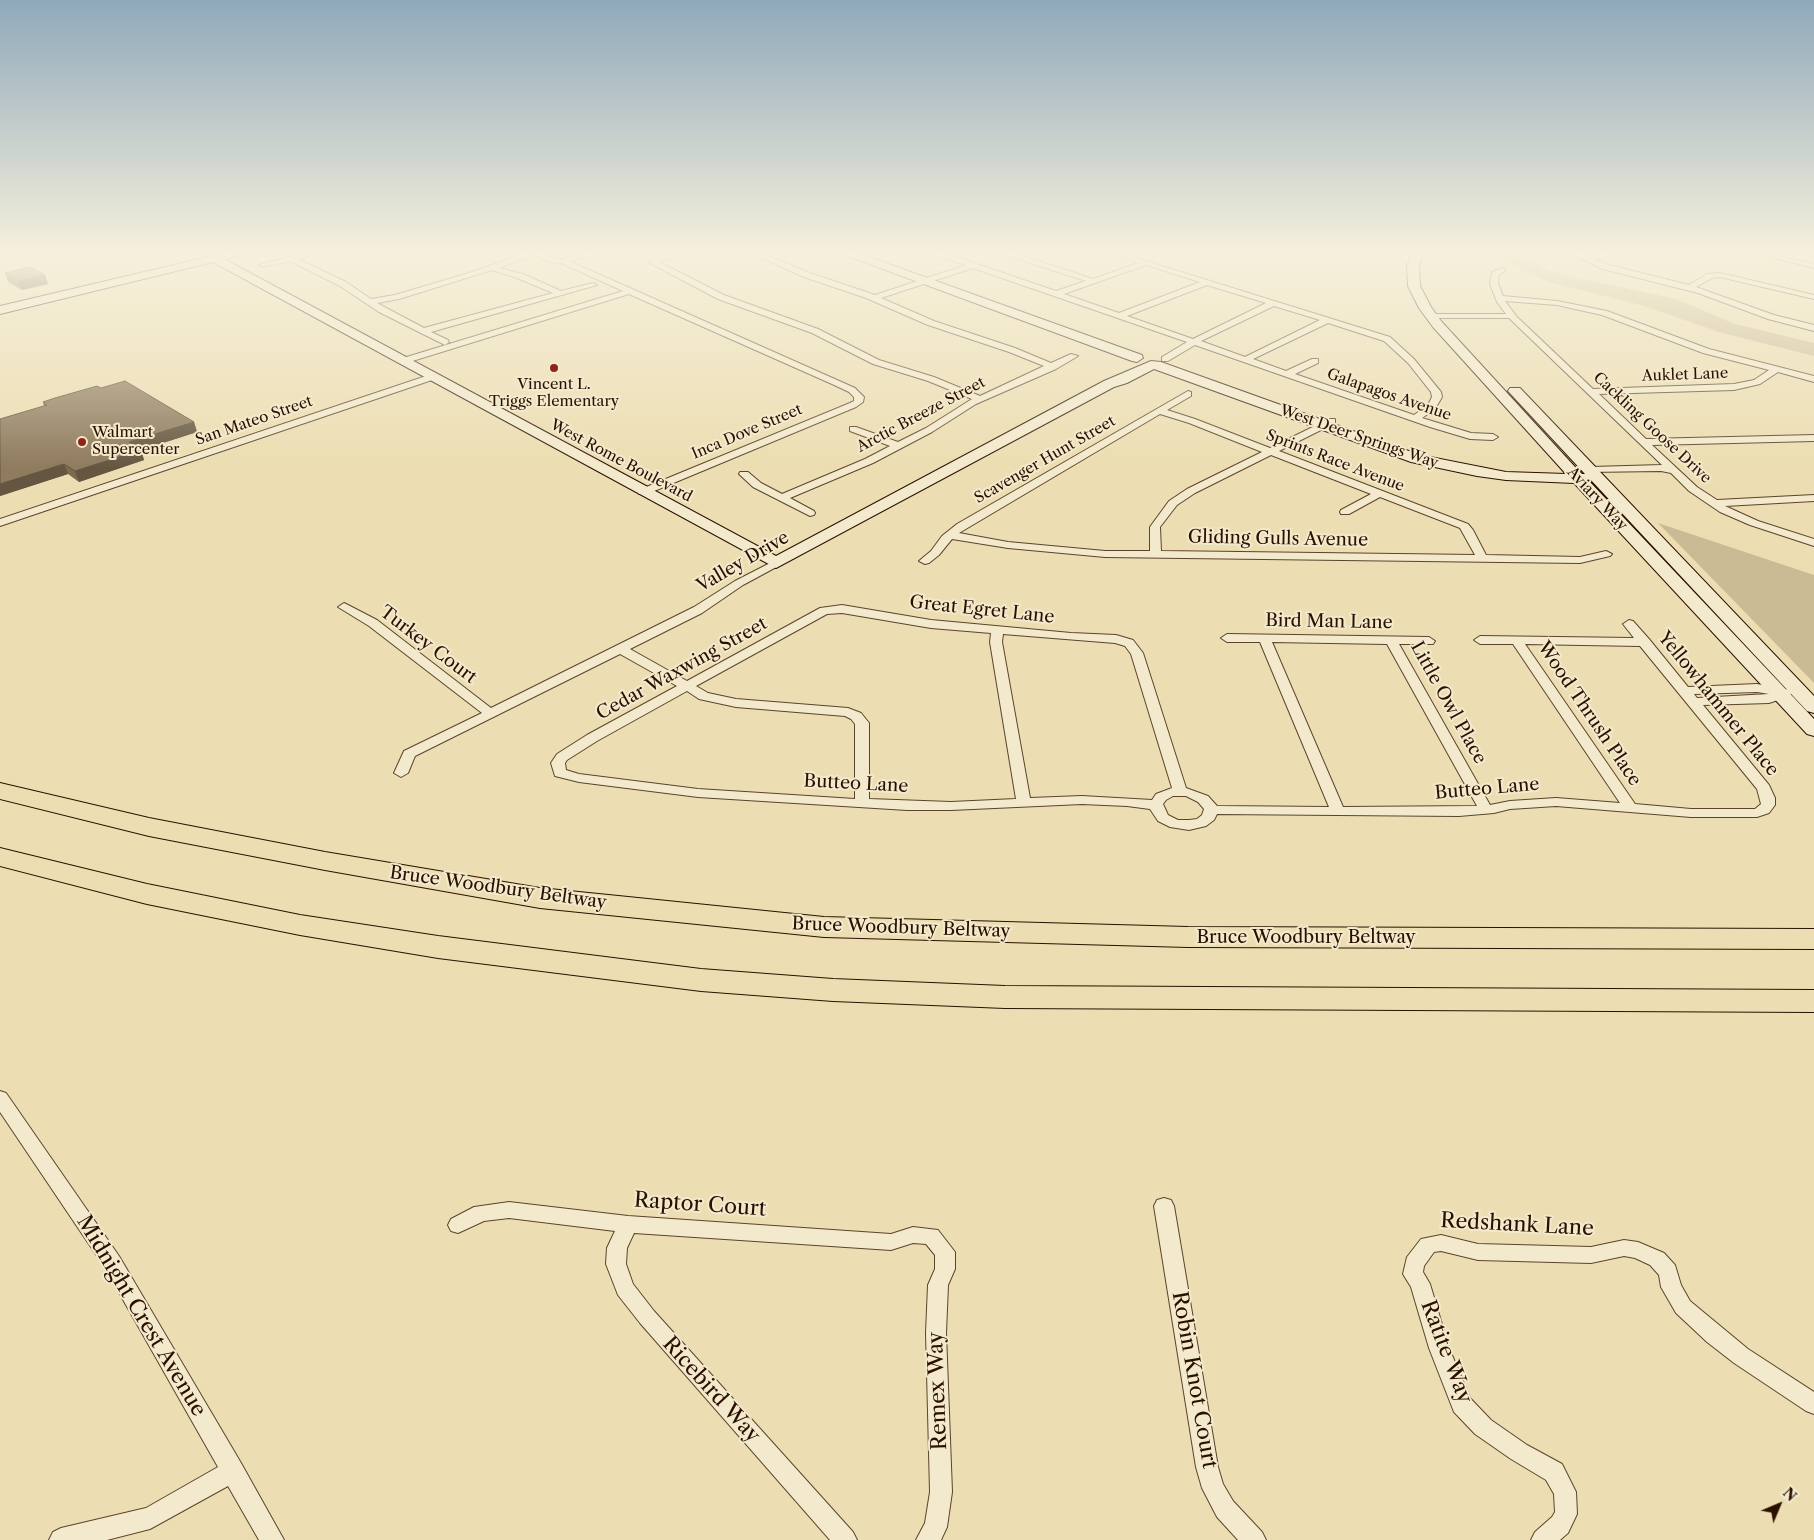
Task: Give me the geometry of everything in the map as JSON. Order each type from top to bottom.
[{"type":"highway","points":[[0,785],[57,806]]},
{"type":"highway","name":"Bruce Woodbury Beltway","points":[[0,790],[57,806],[149,827],[324,861],[540,898],[824,927],[1188,937],[1814,939]]},
{"type":"highway","points":[[0,857],[147,894],[300,924],[438,947],[711,980],[833,990],[1005,997],[1814,1001]]},
{"type":"main road","name":"West Rome Boulevard","points":[[337,325],[776,564]]},
{"type":"main road","name":"West Deer Springs Way","points":[[1056,325],[1328,423],[1407,448],[1459,461],[1514,469],[1584,474]]},
{"type":"main road","name":"Aviary Way","points":[[1445,325],[1584,474],[1814,730]]},
{"type":"main road","name":"Aviary Way","points":[[1445,325],[1584,474],[1814,707]]},
{"type":"main road","name":"Valley Drive","points":[[776,564],[1109,384],[1122,380],[1152,360]]},
{"type":"street","points":[[412,325],[445,342]]},
{"type":"street","points":[[424,331],[446,325]]},
{"type":"street","points":[[403,361],[520,325]]},
{"type":"street","name":"Inca Dove Street","points":[[643,492],[858,402],[859,397],[857,394],[845,387],[706,325]]},
{"type":"street","points":[[798,325],[815,331],[876,362],[930,379],[980,399]]},
{"type":"street","points":[[937,325],[1012,350],[1052,367]]},
{"type":"street","name":"Galapagos Avenue","points":[[1143,325],[1415,419],[1470,436],[1493,437]]},
{"type":"street","points":[[1152,360],[1228,325]]},
{"type":"street","points":[[1246,360],[1317,325]]},
{"type":"street","points":[[1343,325],[1381,336],[1404,353],[1436,392],[1437,397],[1432,407],[1415,419]]},
{"type":"street","name":"Cackling Goose Drive","points":[[1521,325],[1693,489],[1714,504],[1754,523],[1814,543]]},
{"type":"street","points":[[1639,325],[1706,351],[1814,379]]},
{"type":"street","points":[[1802,325],[1814,328]]},
{"type":"street","name":"Arctic Breeze Street","points":[[781,498],[855,468],[899,446],[980,399],[1074,356]]},
{"type":"street","points":[[1287,374],[1315,361]]},
{"type":"street","name":"Auklet Lane","points":[[1591,392],[1734,387],[1757,382],[1776,370]]},
{"type":"street","name":"San Mateo Street","points":[[0,523],[432,377]]},
{"type":"street","name":"Scavenger Hunt Street","points":[[925,561],[961,526],[1188,394]]},
{"type":"street","name":"Sprints Race Avenue","points":[[1160,411],[1192,421],[1464,526],[1468,530],[1482,559]]},
{"type":"street","points":[[1156,555],[1154,535],[1156,527],[1173,503],[1191,491],[1328,423]]},
{"type":"street","points":[[853,429],[899,446]]},
{"type":"street","points":[[1644,442],[1814,438]]},
{"type":"street","points":[[1584,474],[1667,475],[1675,471]]},
{"type":"street","points":[[744,474],[757,485],[810,513]]},
{"type":"street","points":[[1345,512],[1379,494]]},
{"type":"street","points":[[1714,504],[1814,498]]},
{"type":"street","name":"Gliding Gulls Avenue","points":[[950,535],[1036,548],[1105,554],[1580,560],[1606,554]]},
{"type":"street","name":"Valley Drive","points":[[401,773],[409,754],[698,610],[739,583],[776,564]]},
{"type":"street","name":"Turkey Court","points":[[344,607],[373,623],[490,713]]},
{"type":"street","name":"Great Egret Lane","points":[[832,610],[842,609],[931,624],[1116,639],[1129,643],[1137,653],[1180,792]]},
{"type":"street","name":"Cedar Waxwing Street","points":[[559,769],[558,763],[574,749],[815,616],[832,610]]},
{"type":"street","name":"Yellowhammer Place","points":[[1629,624],[1764,788],[1768,798],[1768,806],[1764,810]]},
{"type":"street","points":[[998,630],[996,642],[1024,801]]},
{"type":"street","name":"Bird Man Lane","points":[[1227,638],[1429,640]]},
{"type":"street","points":[[1264,638],[1338,812]]},
{"type":"street","name":"Little Owl Place","points":[[1391,640],[1486,810]]},
{"type":"street","points":[[1480,640],[1644,642]]},
{"type":"street","name":"Wood Thrush Place","points":[[1517,641],[1631,809]]},
{"type":"street","points":[[621,649],[686,687],[704,696],[718,700],[761,706],[848,712],[856,716],[862,723],[862,803]]},
{"type":"street","points":[[1683,691],[1757,688],[1780,693],[1801,693]]},
{"type":"street","points":[[1692,702],[1768,699],[1780,693]]},
{"type":"street","name":"Butteo Lane","points":[[559,769],[560,773],[579,778],[660,788],[862,803],[932,807],[1024,801],[1104,800],[1156,805]]},
{"type":"street","points":[[1180,792],[1191,793],[1203,798],[1209,804],[1211,810],[1209,817],[1204,822],[1182,825],[1163,818],[1158,812],[1156,805],[1163,795],[1180,792]]},
{"type":"street","name":"Butteo Lane","points":[[1211,810],[1459,812],[1486,810],[1510,805],[1556,802],[1691,813],[1758,813],[1764,810]]},
{"type":"street","name":"Midnight Crest Avenue","points":[[0,1098],[112,1262],[272,1540]]},
{"type":"street","name":"Robin Knot Court","points":[[1164,1206],[1207,1467],[1214,1488],[1225,1509],[1254,1540]]},
{"type":"street","name":"Raptor Court","points":[[458,1225],[481,1213],[509,1210],[628,1224],[891,1242],[913,1236],[932,1236],[938,1244]]},
{"type":"street","name":"Ricebird Way","points":[[628,1224],[617,1248],[616,1264],[625,1289],[647,1317],[845,1540]]},
{"type":"street","name":"Remex Way","points":[[928,1540],[936,1527],[941,1492],[936,1334],[938,1285],[945,1268],[945,1252],[938,1244]]},
{"type":"street","name":"Redshank Lane","points":[[1418,1258],[1428,1245],[1440,1244],[1478,1252],[1591,1255],[1624,1248],[1638,1250],[1657,1259],[1668,1271],[1671,1287],[1683,1307],[1695,1319],[1741,1356],[1814,1404]]},
{"type":"street","name":"Ratite Way","points":[[1418,1258],[1414,1263],[1413,1274],[1420,1284],[1440,1348],[1462,1405],[1483,1427],[1518,1452],[1554,1472],[1565,1492],[1566,1514],[1560,1525],[1543,1540]]},
{"type":"street","points":[[61,1540],[150,1518],[233,1472]]},
{"type":"shaded area","points":[[1699,325],[1739,325],[1814,343],[1814,356],[1722,333]]},
{"type":"shaded area","points":[[1658,523],[1814,575],[1814,683]]},
{"type":"building","name":"Walmart Supercenter","points":[[125,381],[194,422],[129,442],[141,450],[75,471],[64,464],[0,484],[0,419],[47,405],[43,402],[55,398],[97,386],[101,388]]},
{"type":"place","name":"Vincent L. Triggs Elementary","points":[[554,368]]},
{"type":"place","name":"Walmart Supercenter","points":[[82,442]]}]
